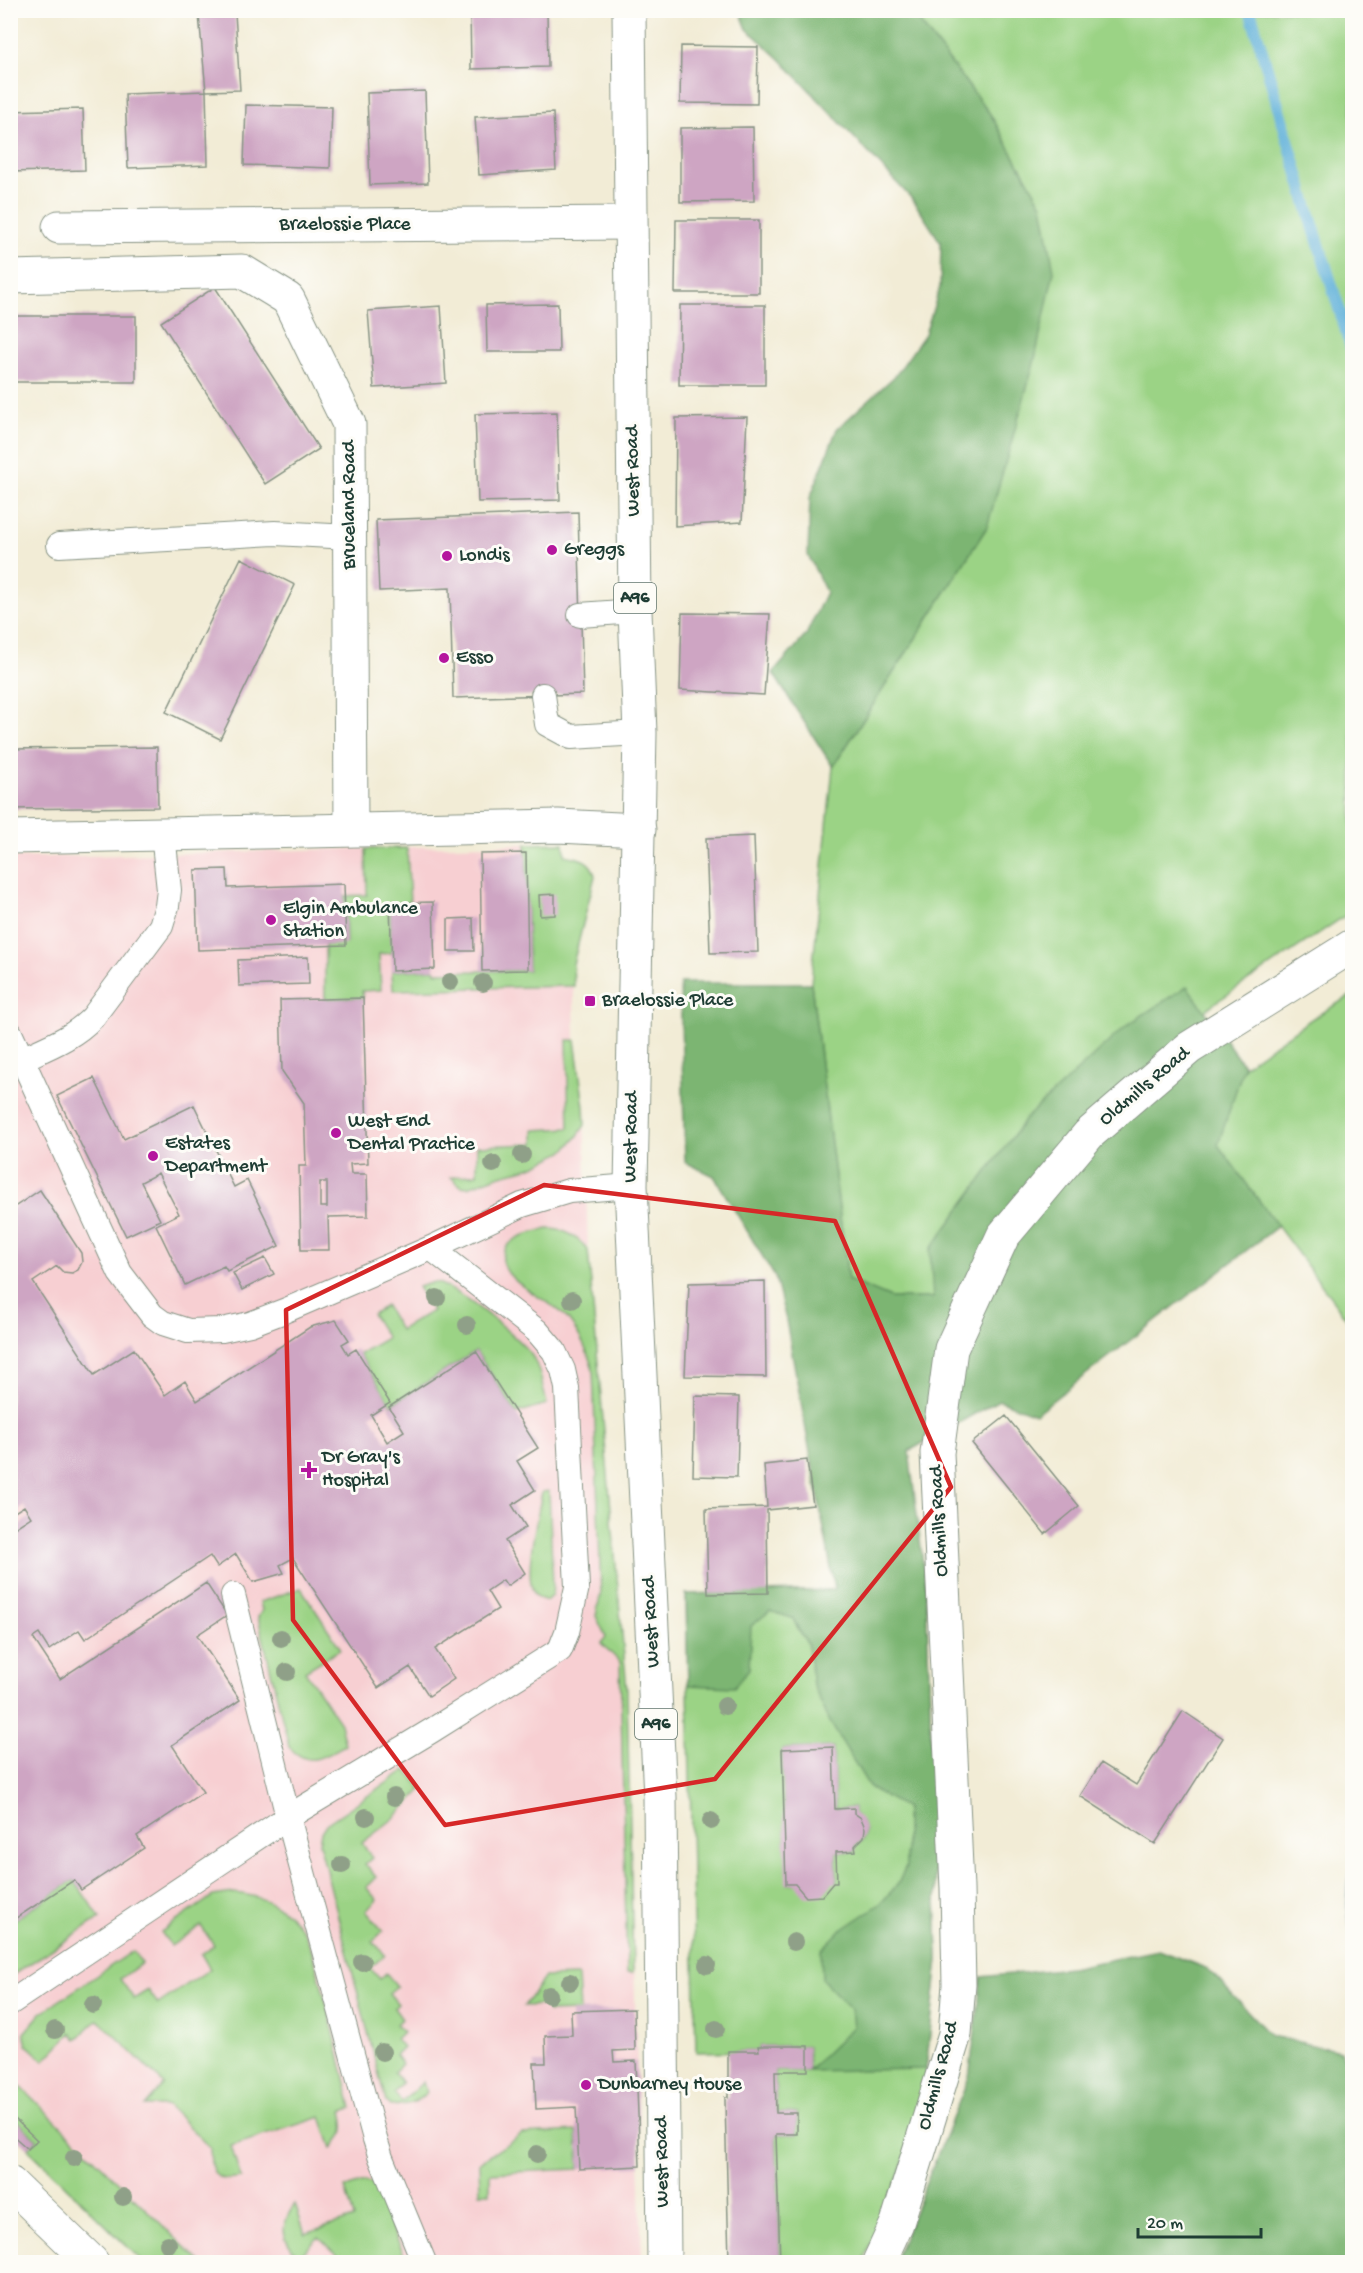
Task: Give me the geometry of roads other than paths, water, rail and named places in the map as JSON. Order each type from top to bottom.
[{"type":"main road","name":"West Road","points":[[629,10],[635,610],[640,733],[631,1186],[660,1797],[664,2262]]},
{"type":"main road","name":"Braelossie Place","points":[[59,227],[630,223]]},
{"type":"main road","name":"Bruceland Road","points":[[10,277],[242,271],[288,299],[349,424],[351,830]]},
{"type":"main road","points":[[10,837],[558,826],[639,831]]},
{"type":"main road","name":"Oldmills Road","points":[[879,2262],[897,2223],[955,2034],[958,1985],[957,1888],[937,1453],[951,1349],[1002,1236],[1089,1134],[1189,1048],[1353,946]]},
{"type":"main road","points":[[10,2183],[92,2262]]},
{"type":"lane","points":[[59,545],[275,533],[350,537]]},
{"type":"lane","points":[[580,615],[635,610]]},
{"type":"lane","points":[[543,695],[547,724],[571,737],[640,733]]},
{"type":"lane","points":[[22,1059],[67,1039],[82,1029],[161,926],[169,890],[163,834]]},
{"type":"lane","points":[[10,1033],[120,1273],[143,1305],[163,1323],[188,1331],[205,1332],[250,1324],[431,1248],[522,1205],[569,1191],[631,1186]]},
{"type":"lane","points":[[10,2003],[288,1817],[560,1650],[567,1632],[577,1587],[567,1388],[563,1370],[554,1351],[537,1331],[431,1248]]},
{"type":"lane","points":[[233,1595],[288,1817],[375,2139],[423,2262]]},
{"type":"water","points":[[1352,1837],[1352,1945],[1347,1905]]},
{"type":"waterway","points":[[1250,10],[1352,350]]},
{"type":"place","name":"Greggs","points":[[552,550]]},
{"type":"place","name":"Londis","points":[[447,556]]},
{"type":"place","name":"Esso","points":[[444,658]]},
{"type":"place","name":"Elgin Ambulance Station","points":[[271,920]]},
{"type":"place","name":"Braelossie Place","points":[[590,1001]]},
{"type":"place","name":"West End Dental Practice","points":[[336,1133]]},
{"type":"place","name":"Estates Department","points":[[153,1156]]},
{"type":"place","name":"Dr Gray's Hospital","points":[[309,1470]]},
{"type":"place","name":"Dunbarney House","points":[[586,2085]]}]
